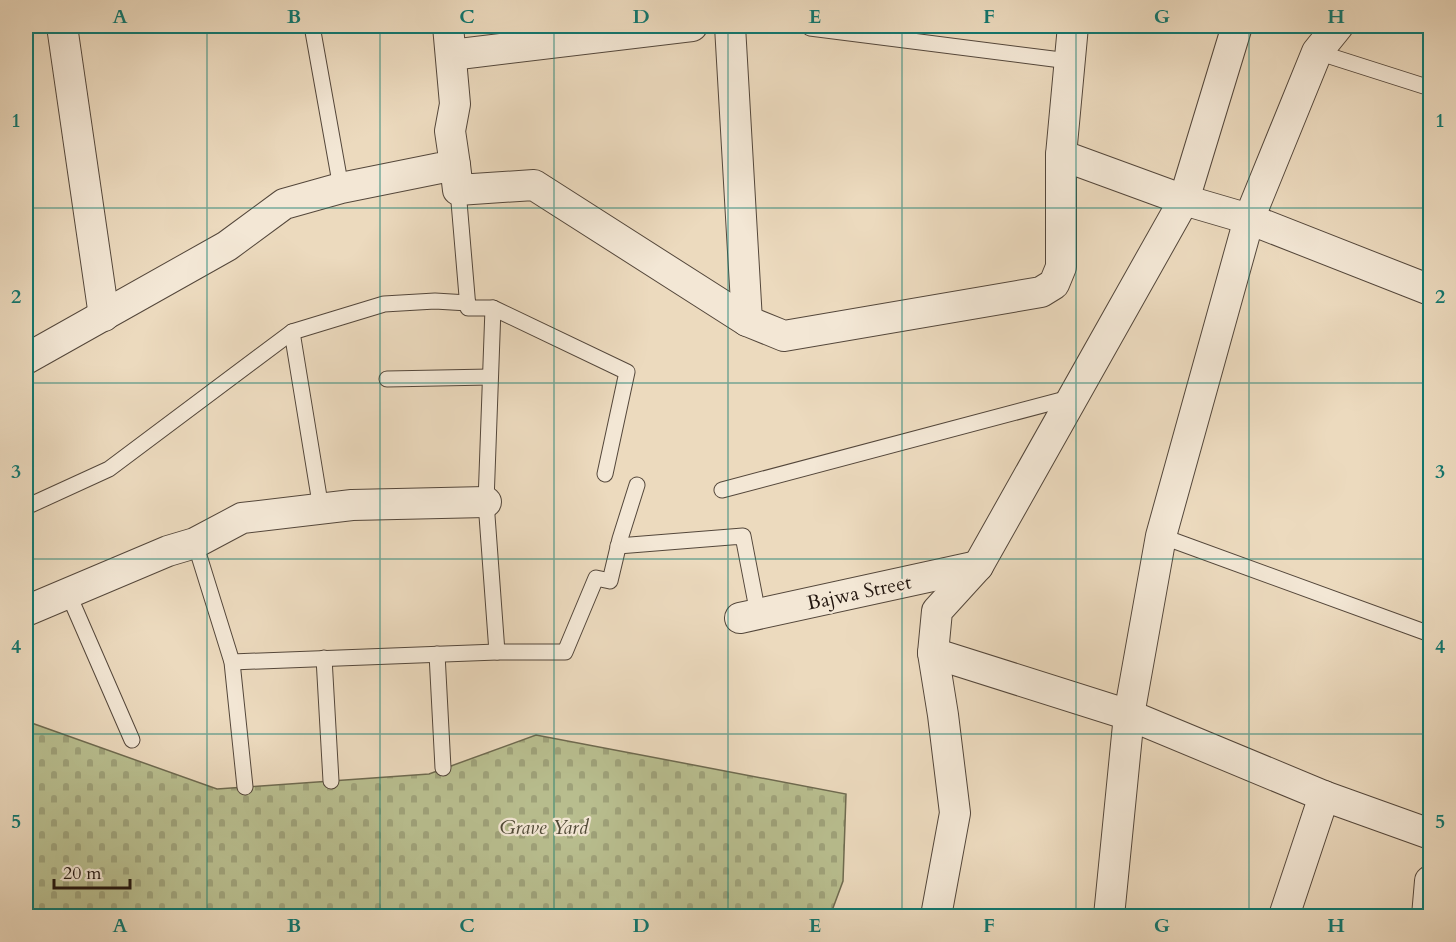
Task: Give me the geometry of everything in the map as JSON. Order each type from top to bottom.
[{"type":"street","points":[[62,26],[104,316]]},
{"type":"street","points":[[448,26],[455,104],[450,131],[456,177]]},
{"type":"street","points":[[451,55],[627,30],[692,26]]},
{"type":"street","points":[[730,26],[747,321]]},
{"type":"street","points":[[26,359],[227,246],[284,204],[341,188],[456,177],[534,185],[747,321],[784,336],[1041,292],[1054,284],[1060,267],[1061,155],[1073,26]]},
{"type":"street","points":[[936,916],[955,813],[933,652],[937,611],[978,566],[1184,200],[1237,26]]},
{"type":"street","points":[[1109,916],[1130,715],[1161,536],[1249,219],[1317,52],[1338,26]]},
{"type":"street","points":[[1061,155],[1184,200],[1249,219],[1431,290]]},
{"type":"street","points":[[26,610],[168,551],[195,543],[242,518],[352,505],[486,502]]},
{"type":"street","name":"Bajwa Street","points":[[749,616],[978,566]]},
{"type":"street","points":[[933,652],[1130,715],[1324,796],[1431,834]]},
{"type":"street","points":[[1284,916],[1324,796]]},
{"type":"street","points":[[1427,916],[1431,880]]},
{"type":"lane","points":[[312,26],[341,188]]},
{"type":"lane","points":[[810,28],[1069,61]]},
{"type":"lane","points":[[1317,52],[1431,88]]},
{"type":"lane","points":[[456,177],[468,308],[493,308],[627,372],[605,474]]},
{"type":"lane","points":[[26,507],[109,469],[292,332],[384,304],[435,301],[468,303]]},
{"type":"lane","points":[[493,308],[486,502],[497,652]]},
{"type":"lane","points":[[292,332],[321,509]]},
{"type":"lane","points":[[387,379],[490,376]]},
{"type":"lane","points":[[722,490],[1073,397]]},
{"type":"lane","points":[[232,662],[497,652],[566,652],[596,578],[610,581],[637,485]]},
{"type":"lane","points":[[618,546],[743,536],[749,616]]},
{"type":"lane","points":[[1161,536],[1431,634]]},
{"type":"lane","points":[[195,543],[232,662],[245,787]]},
{"type":"lane","points":[[68,593],[132,740]]},
{"type":"lane","points":[[437,654],[443,768]]},
{"type":"lane","points":[[324,658],[331,780]]},
{"type":"green space","name":"Grave Yard","points":[[26,721],[217,789],[429,774],[536,735],[846,794],[843,881],[830,916],[26,916]]}]
